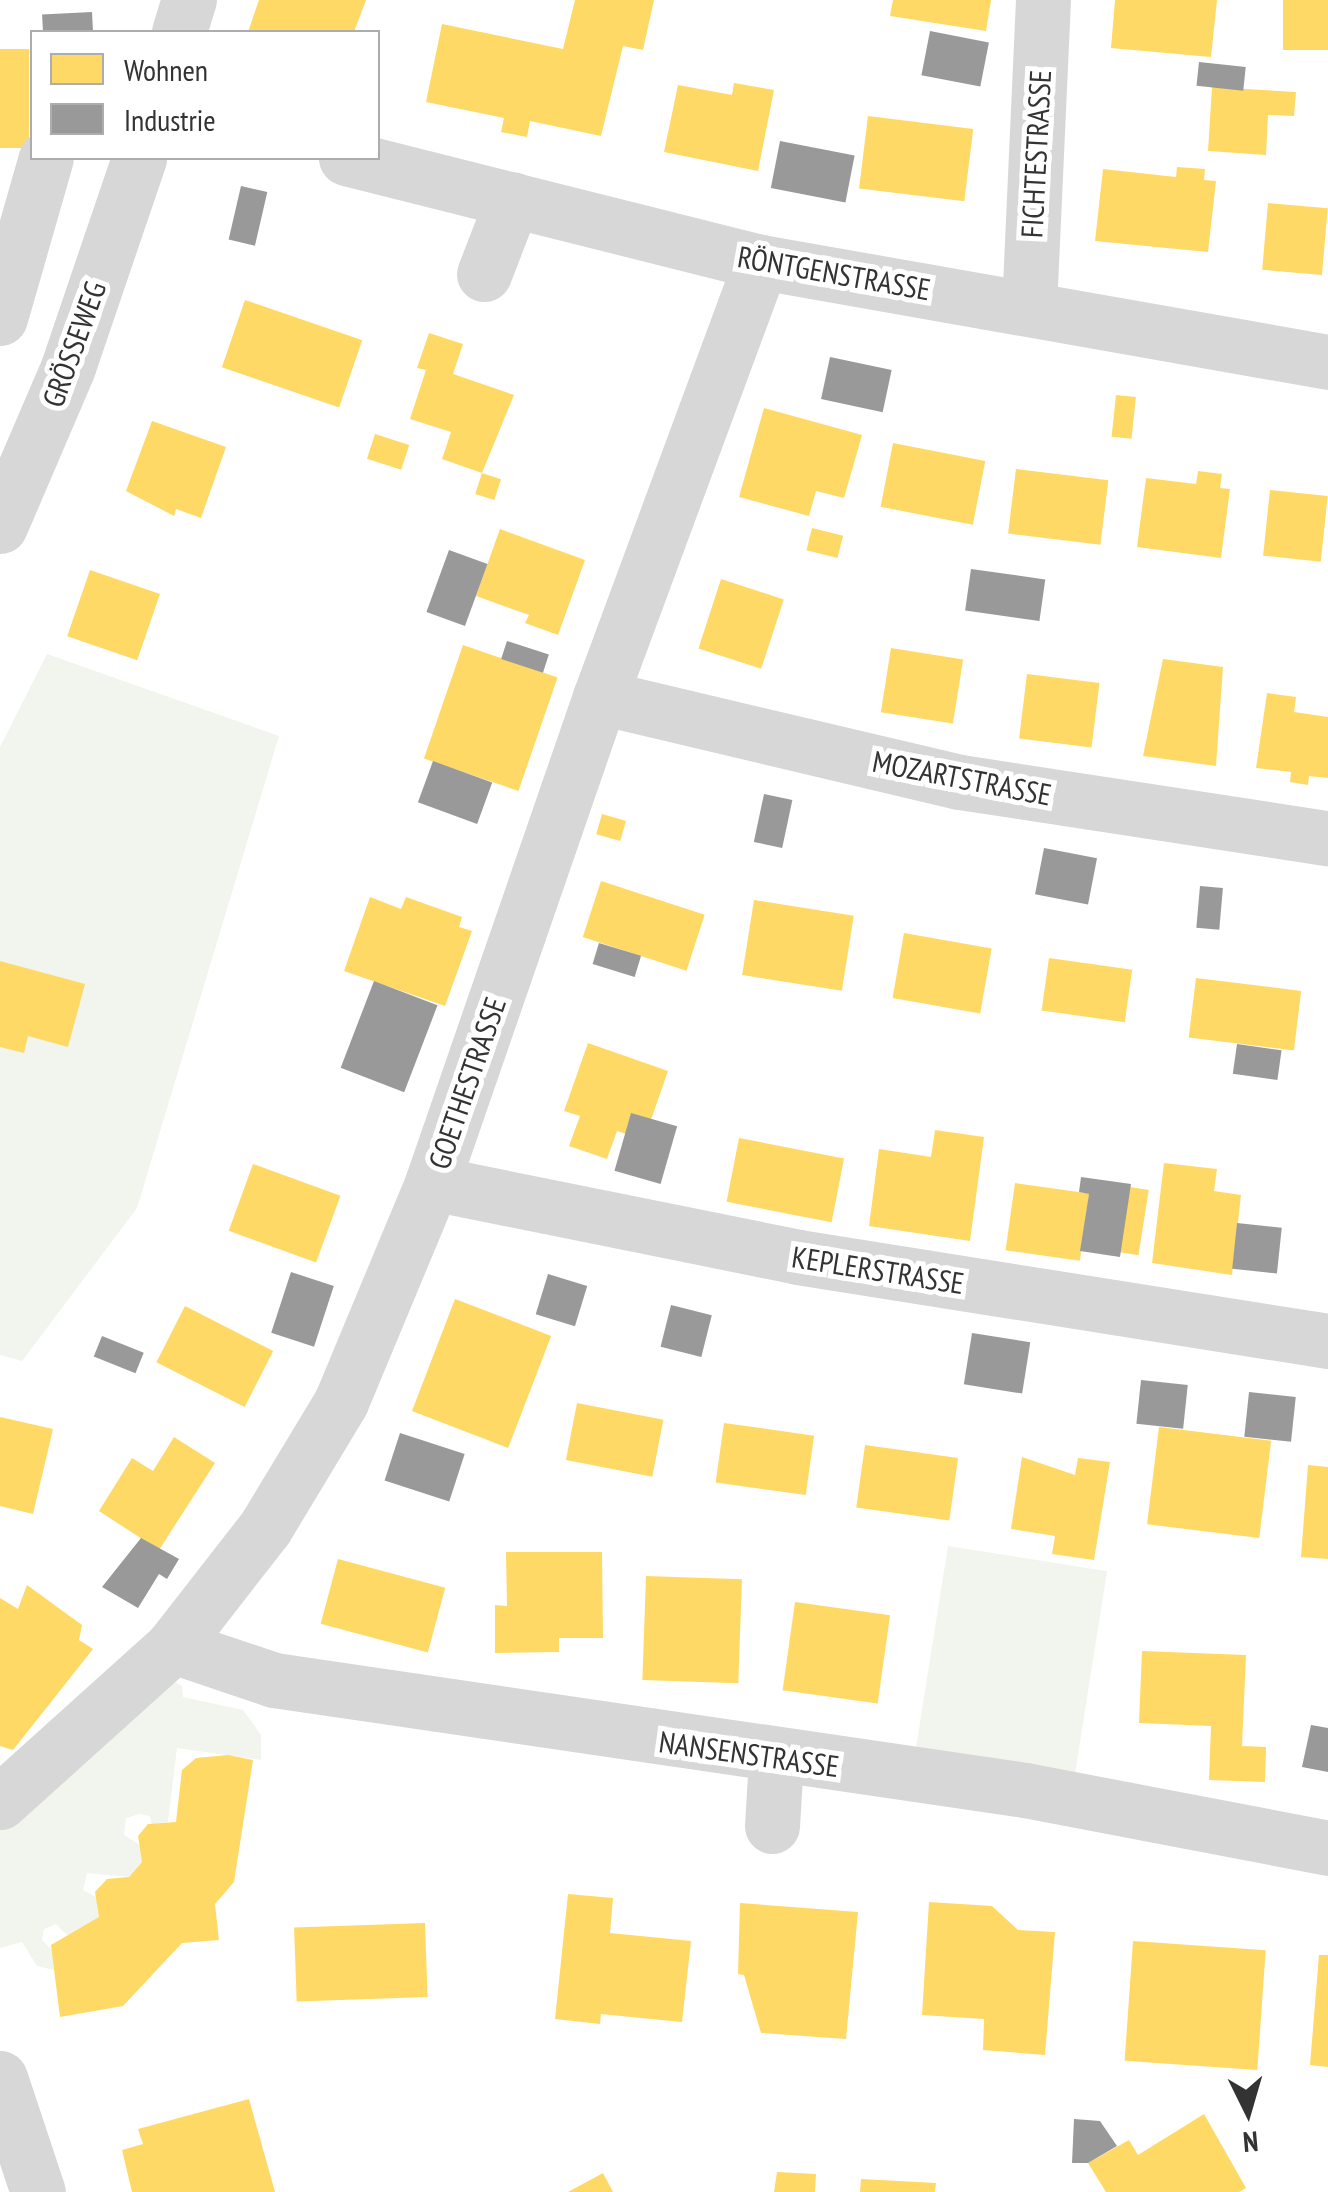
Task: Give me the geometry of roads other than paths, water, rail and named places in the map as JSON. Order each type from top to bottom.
[{"type":"street","points":[[180,30],[188,0]]},
{"type":"street","name":"FICHTESTRASSE","points":[[1029,308],[1043,0]]},
{"type":"street","points":[[0,318],[45,160]]},
{"type":"street","name":"GRÖSSEWEG","points":[[0,526],[68,367],[138,160]]},
{"type":"street","name":"RÖNTGENSTRASSE","points":[[354,160],[761,262],[1328,362]]},
{"type":"street","points":[[484,274],[513,200]]},
{"type":"street","name":"GOETHESTRASSE","points":[[0,1802],[173,1646],[265,1528],[314,1453],[432,1183],[600,697],[761,262]]},
{"type":"street","name":"MOZARTSTRASSE","points":[[600,697],[960,782],[1328,838]]},
{"type":"street","name":"KEPLERSTRASSE","points":[[432,1183],[798,1257],[1328,1341]]},
{"type":"street","name":"NANSENSTRASSE","points":[[173,1646],[274,1680],[776,1758],[1025,1790],[1328,1848]]},
{"type":"street","points":[[772,1826],[776,1758]]},
{"type":"street","points":[[0,2078],[38,2192]]}]
